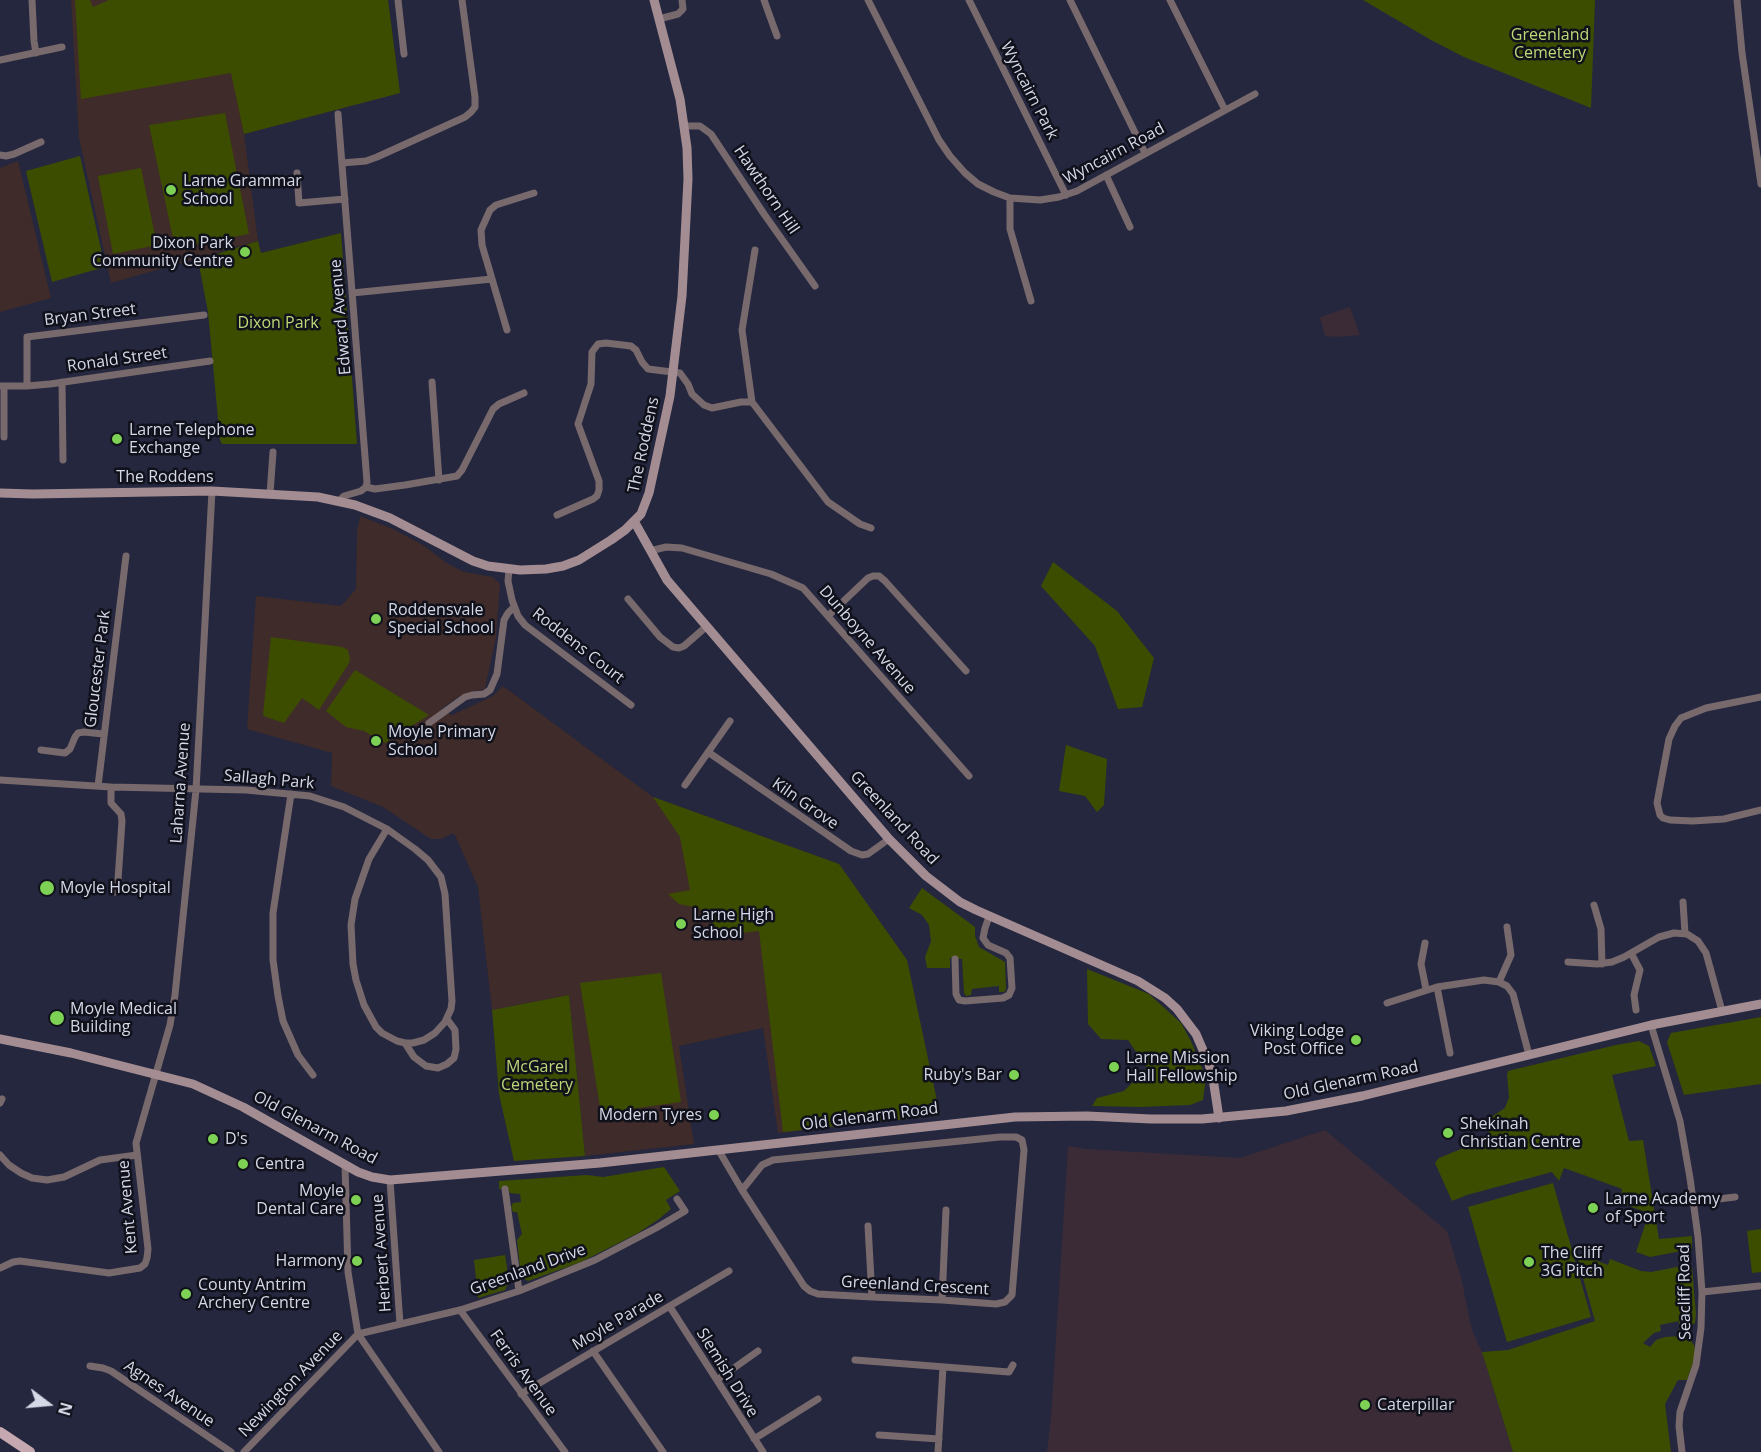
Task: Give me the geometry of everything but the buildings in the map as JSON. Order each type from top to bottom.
[{"type":"main road","points":[[0,1432],[30,1452]]},
{"type":"street","points":[[32,0],[36,53]]},
{"type":"street","points":[[398,0],[404,54]]},
{"type":"street","points":[[342,163],[366,161],[377,157],[465,117],[475,107],[462,0]]},
{"type":"street","name":"The Roddens","points":[[0,493],[212,491],[318,497],[355,505],[390,518],[473,561],[509,569],[536,570],[563,566],[593,552],[611,540],[634,521],[646,505],[658,456],[673,373],[682,296],[688,179],[684,126],[680,99],[654,0]]},
{"type":"street","points":[[659,19],[678,14],[683,9],[682,0]]},
{"type":"street","points":[[764,0],[776,33],[767,33]]},
{"type":"street","name":"Wyncairn Road","points":[[868,0],[939,140],[950,156],[978,184],[1010,198],[1040,200],[1066,195],[1255,94]]},
{"type":"street","name":"Wyncairn Park","points":[[969,0],[1066,195]]},
{"type":"street","points":[[1070,0],[1145,153]]},
{"type":"street","points":[[1170,0],[1225,110]]},
{"type":"street","points":[[1737,0],[1742,53],[1761,184]]},
{"type":"street","points":[[0,60],[62,46]]},
{"type":"street","name":"Edward Avenue","points":[[339,114],[366,487]]},
{"type":"street","name":"Hawthorn Hill","points":[[684,126],[700,126],[711,134],[815,286]]},
{"type":"street","points":[[0,155],[14,154],[40,142]]},
{"type":"street","points":[[297,173],[300,203],[345,199]]},
{"type":"street","points":[[1106,175],[1130,227]]},
{"type":"street","points":[[507,330],[481,236],[484,220],[496,205],[534,193]]},
{"type":"street","points":[[1010,198],[1010,229],[1031,301]]},
{"type":"street","points":[[755,250],[742,330],[752,402],[828,502],[860,524],[871,528]]},
{"type":"street","points":[[352,293],[492,279]]},
{"type":"street","name":"Bryan Street","points":[[27,386],[27,337],[204,315]]},
{"type":"street","points":[[557,516],[593,499],[600,490],[599,481],[578,426],[591,384],[591,355],[599,344],[629,346],[636,350],[648,369],[680,373],[692,394],[704,405],[712,408],[752,402]]},
{"type":"street","name":"Ronald Street","points":[[2,386],[62,382],[210,361]]},
{"type":"street","points":[[62,382],[63,460]]},
{"type":"street","points":[[432,382],[439,480]]},
{"type":"street","points":[[2,386],[4,436]]},
{"type":"street","points":[[339,501],[344,496],[361,491],[366,487],[373,489],[457,476],[493,409],[524,393]]},
{"type":"street","points":[[270,494],[273,452]]},
{"type":"street","name":"Laharna Avenue","points":[[155,1073],[173,1006],[196,790],[212,491]]},
{"type":"street","name":"Greenland Road","points":[[634,521],[667,580],[908,860],[960,902],[989,917],[1138,981],[1165,998],[1186,1020],[1203,1049],[1212,1074],[1219,1118]]},
{"type":"street","name":"Dunboyne Avenue","points":[[650,551],[664,547],[679,548],[782,578],[805,590],[969,776]]},
{"type":"street","name":"Gloucester Park","points":[[98,786],[126,556]]},
{"type":"street","name":"Roddens Court","points":[[509,569],[508,581],[514,607],[528,628],[631,705]]},
{"type":"street","points":[[828,616],[868,578],[878,576],[966,671]]},
{"type":"street","points":[[628,599],[660,637],[673,647],[679,648],[685,645],[706,626]]},
{"type":"street","points":[[429,723],[465,697],[484,694],[490,690],[498,671],[504,620],[514,607]]},
{"type":"street","points":[[1761,697],[1706,708],[1681,718],[1674,726],[1669,739],[1657,801],[1659,814],[1670,820],[1724,819],[1761,810]]},
{"type":"street","points":[[685,785],[730,721]]},
{"type":"street","points":[[41,750],[63,754],[69,750],[78,733],[103,734]]},
{"type":"street","name":"Kiln Grove","points":[[708,752],[851,851],[868,854],[889,839]]},
{"type":"street","name":"Sallagh Park","points":[[0,780],[111,787],[196,790],[207,788],[310,796],[344,807],[387,829],[428,860],[441,877],[445,894],[452,1001],[447,1019]]},
{"type":"street","points":[[111,787],[111,803],[121,814],[122,821],[118,880],[115,892]]},
{"type":"street","points":[[291,794],[273,913],[274,972],[286,1029],[298,1054],[313,1075]]},
{"type":"street","points":[[387,829],[369,859],[359,885],[353,912],[352,950],[356,980],[370,1017],[382,1033],[405,1043],[418,1042],[430,1037],[447,1019],[455,1031],[455,1056],[447,1064],[438,1068],[426,1066],[414,1057],[405,1043]]},
{"type":"street","points":[[1683,902],[1685,933]]},
{"type":"street","points":[[1594,905],[1601,925],[1602,963]]},
{"type":"street","points":[[955,959],[958,1000],[1009,996],[1012,988],[1010,958],[1006,953],[988,945],[983,938],[989,917]]},
{"type":"street","points":[[1499,982],[1511,955],[1507,927]]},
{"type":"street","points":[[1568,962],[1615,961],[1659,937],[1685,933],[1698,941],[1706,953],[1722,1011]]},
{"type":"street","points":[[1425,943],[1421,964],[1426,989]]},
{"type":"street","points":[[1631,953],[1641,972],[1634,994],[1636,1010]]},
{"type":"street","points":[[1387,1003],[1426,989],[1484,980],[1499,982],[1507,986],[1513,994],[1529,1055]]},
{"type":"street","points":[[1437,987],[1450,1053]]},
{"type":"street","name":"Old Glenarm Road","points":[[0,1039],[71,1053],[193,1084],[243,1107],[345,1166],[372,1177],[390,1180],[719,1151],[974,1120],[1078,1116],[1219,1118],[1288,1110],[1324,1104],[1651,1025],[1761,1004]]},
{"type":"street","name":"Seacliff Road","points":[[1651,1025],[1680,1121],[1694,1202],[1702,1292],[1699,1350],[1680,1418],[1682,1452]]},
{"type":"street","name":"Kent Avenue","points":[[0,1268],[17,1261],[110,1273],[138,1269],[143,1266],[148,1254],[136,1155],[137,1137],[155,1073]]},
{"type":"street","name":"Greenland Crescent","points":[[719,1151],[742,1190],[804,1286],[810,1291],[818,1294],[996,1304],[1005,1302],[1012,1294],[1024,1150],[1022,1140],[1016,1137],[773,1160],[762,1165],[742,1190]]},
{"type":"street","points":[[0,1155],[21,1173],[44,1180],[61,1178],[100,1160],[136,1155]]},
{"type":"street","points":[[345,1166],[348,1272],[358,1334],[439,1452]]},
{"type":"street","name":"Herbert Avenue","points":[[390,1180],[400,1324]]},
{"type":"street","points":[[505,1189],[519,1291]]},
{"type":"street","points":[[1694,1202],[1735,1197]]},
{"type":"street","name":"Greenland Drive","points":[[358,1334],[460,1310],[519,1291],[595,1260],[685,1211],[677,1199]]},
{"type":"street","points":[[942,1300],[946,1210]]},
{"type":"street","points":[[868,1226],[872,1297]]},
{"type":"street","name":"Moyle Parade","points":[[521,1394],[729,1272]]},
{"type":"street","points":[[1702,1292],[1759,1286]]},
{"type":"street","name":"Slemish Drive","points":[[670,1307],[763,1452]]},
{"type":"street","name":"Ferris Avenue","points":[[460,1310],[565,1452]]},
{"type":"street","name":"Newington Avenue","points":[[244,1452],[358,1334]]},
{"type":"street","points":[[717,1380],[758,1351]]},
{"type":"street","points":[[593,1352],[663,1452]]},
{"type":"street","points":[[855,1360],[1009,1372],[1014,1365]]},
{"type":"street","name":"Agnes Avenue","points":[[90,1366],[111,1371],[231,1452]]},
{"type":"street","points":[[938,1452],[943,1367]]},
{"type":"street","points":[[754,1439],[818,1399]]},
{"type":"street","points":[[879,1435],[939,1439]]},
{"type":"shaded area","name":"Larne Grammar School","points":[[71,0],[388,0],[400,93],[244,134],[258,241],[111,283],[79,138]]},
{"type":"shaded area","points":[[18,161],[51,298],[0,312],[0,168]]},
{"type":"shaded area","points":[[1350,307],[1360,335],[1325,336],[1320,317]]},
{"type":"shaded area","name":"Larne High School","points":[[360,516],[393,529],[423,545],[448,564],[464,572],[493,577],[500,584],[496,637],[485,689],[458,697],[441,709],[452,715],[493,696],[503,686],[653,797],[839,864],[907,960],[940,1115],[778,1133],[763,1028],[679,1046],[694,1144],[585,1156],[569,995],[492,1010],[478,887],[454,833],[441,839],[431,839],[383,807],[331,786],[332,753],[247,729],[256,596],[341,606],[356,589],[357,532]]},
{"type":"shaded area","name":"Caterpillar","points":[[1325,1130],[1447,1231],[1461,1277],[1472,1330],[1482,1352],[1513,1452],[1047,1452],[1068,1146],[1240,1158]]},
{"type":"green space","points":[[75,0],[90,0],[93,7],[109,0],[388,0],[400,93],[244,134],[231,73],[81,99]]},
{"type":"green space","name":"Greenland Cemetery","points":[[1363,0],[1595,0],[1591,108],[1464,57]]},
{"type":"green space","points":[[225,113],[249,234],[175,248],[149,125]]},
{"type":"green space","points":[[80,156],[105,267],[52,282],[26,171]]},
{"type":"green space","points":[[141,168],[157,245],[113,254],[98,176]]},
{"type":"green space","name":"Dixon Park","points":[[341,233],[357,444],[222,444],[208,312],[198,260],[258,241],[261,253]]},
{"type":"green space","points":[[1053,562],[1117,611],[1154,658],[1142,707],[1118,709],[1095,646],[1041,586]]},
{"type":"green space","points":[[271,637],[342,647],[348,650],[349,663],[319,710],[302,698],[284,723],[263,715]]},
{"type":"green space","points":[[355,670],[429,715],[385,743],[364,731],[346,727],[326,711]]},
{"type":"green space","points":[[1066,745],[1107,759],[1104,805],[1097,812],[1085,796],[1059,791]]},
{"type":"green space","points":[[653,797],[839,864],[907,960],[940,1115],[783,1132],[759,931],[716,936],[714,925],[709,917],[698,908],[679,904],[668,894],[690,890],[680,837]]},
{"type":"green space","points":[[922,888],[975,927],[979,947],[1005,962],[1006,989],[1004,992],[999,992],[999,986],[972,989],[971,995],[966,996],[962,959],[950,958],[950,968],[927,968],[925,957],[931,941],[929,925],[922,915],[909,908]]},
{"type":"green space","points":[[1087,969],[1149,994],[1181,1023],[1206,1078],[1203,1100],[1190,1105],[1092,1106],[1097,1098],[1124,1091],[1147,1068],[1128,1040],[1101,1039],[1088,1024]]},
{"type":"green space","points":[[661,973],[681,1102],[601,1113],[580,983]]},
{"type":"green space","name":"McGarel Cemetery","points":[[569,995],[585,1156],[514,1161],[499,1094],[492,1010]]},
{"type":"green space","points":[[1761,1017],[1761,1084],[1684,1095],[1667,1042],[1671,1033]]},
{"type":"green space","points":[[1639,1041],[1649,1046],[1656,1066],[1612,1075],[1629,1141],[1643,1140],[1659,1239],[1692,1236],[1692,1249],[1650,1257],[1636,1252],[1649,1213],[1620,1203],[1622,1189],[1564,1168],[1559,1181],[1552,1172],[1452,1201],[1435,1163],[1439,1158],[1490,1137],[1485,1121],[1505,1108],[1509,1097],[1508,1071]]},
{"type":"green space","points":[[664,1167],[680,1191],[666,1200],[671,1209],[659,1219],[638,1233],[581,1262],[528,1281],[521,1277],[517,1240],[522,1234],[517,1212],[513,1212],[511,1207],[513,1203],[521,1202],[520,1194],[510,1193],[508,1188],[499,1189],[499,1181],[587,1175],[603,1177]]},
{"type":"green space","name":"The Cliff 3G Pitch","points":[[1553,1183],[1591,1317],[1507,1342],[1468,1207]]},
{"type":"green space","points":[[1761,1229],[1761,1272],[1752,1273],[1747,1231]]},
{"type":"green space","points":[[1576,1253],[1608,1265],[1610,1259],[1641,1271],[1651,1272],[1687,1265],[1692,1267],[1695,1323],[1679,1330],[1679,1321],[1660,1325],[1661,1331],[1654,1333],[1643,1343],[1650,1347],[1656,1340],[1665,1337],[1683,1336],[1689,1338],[1694,1345],[1696,1355],[1687,1380],[1678,1380],[1665,1404],[1671,1452],[1513,1452],[1482,1352],[1508,1350],[1595,1321]]},
{"type":"green space","points":[[505,1255],[509,1281],[505,1290],[478,1298],[474,1260]]},
{"type":"place","name":"Larne Grammar School","points":[[171,190]]},
{"type":"place","name":"Dixon Park Community Centre","points":[[245,252]]},
{"type":"place","name":"Larne Telephone Exchange","points":[[117,439]]},
{"type":"place","name":"Roddensvale Special School","points":[[376,619]]},
{"type":"place","name":"Moyle Primary School","points":[[376,741]]},
{"type":"place","name":"Moyle Hospital","points":[[47,888]]},
{"type":"place","name":"Larne High School","points":[[681,924]]},
{"type":"place","name":"Moyle Medical Building","points":[[57,1018]]},
{"type":"place","name":"Viking Lodge Post Office","points":[[1356,1040]]},
{"type":"place","name":"Larne Mission Hall Fellowship","points":[[1114,1067]]},
{"type":"place","name":"Ruby's Bar","points":[[1014,1075]]},
{"type":"place","name":"Modern Tyres","points":[[714,1115]]},
{"type":"place","name":"Shekinah Christian Centre","points":[[1448,1133]]},
{"type":"place","name":"D's","points":[[213,1139]]},
{"type":"place","name":"Centra","points":[[243,1164]]},
{"type":"place","name":"Moyle Dental Care","points":[[356,1200]]},
{"type":"place","name":"Larne Academy of Sport","points":[[1593,1208]]},
{"type":"place","name":"Harmony","points":[[357,1261]]},
{"type":"place","name":"The Cliff 3G Pitch","points":[[1529,1262]]},
{"type":"place","name":"County Antrim Archery Centre","points":[[186,1294]]},
{"type":"place","name":"Caterpillar","points":[[1365,1405]]}]
